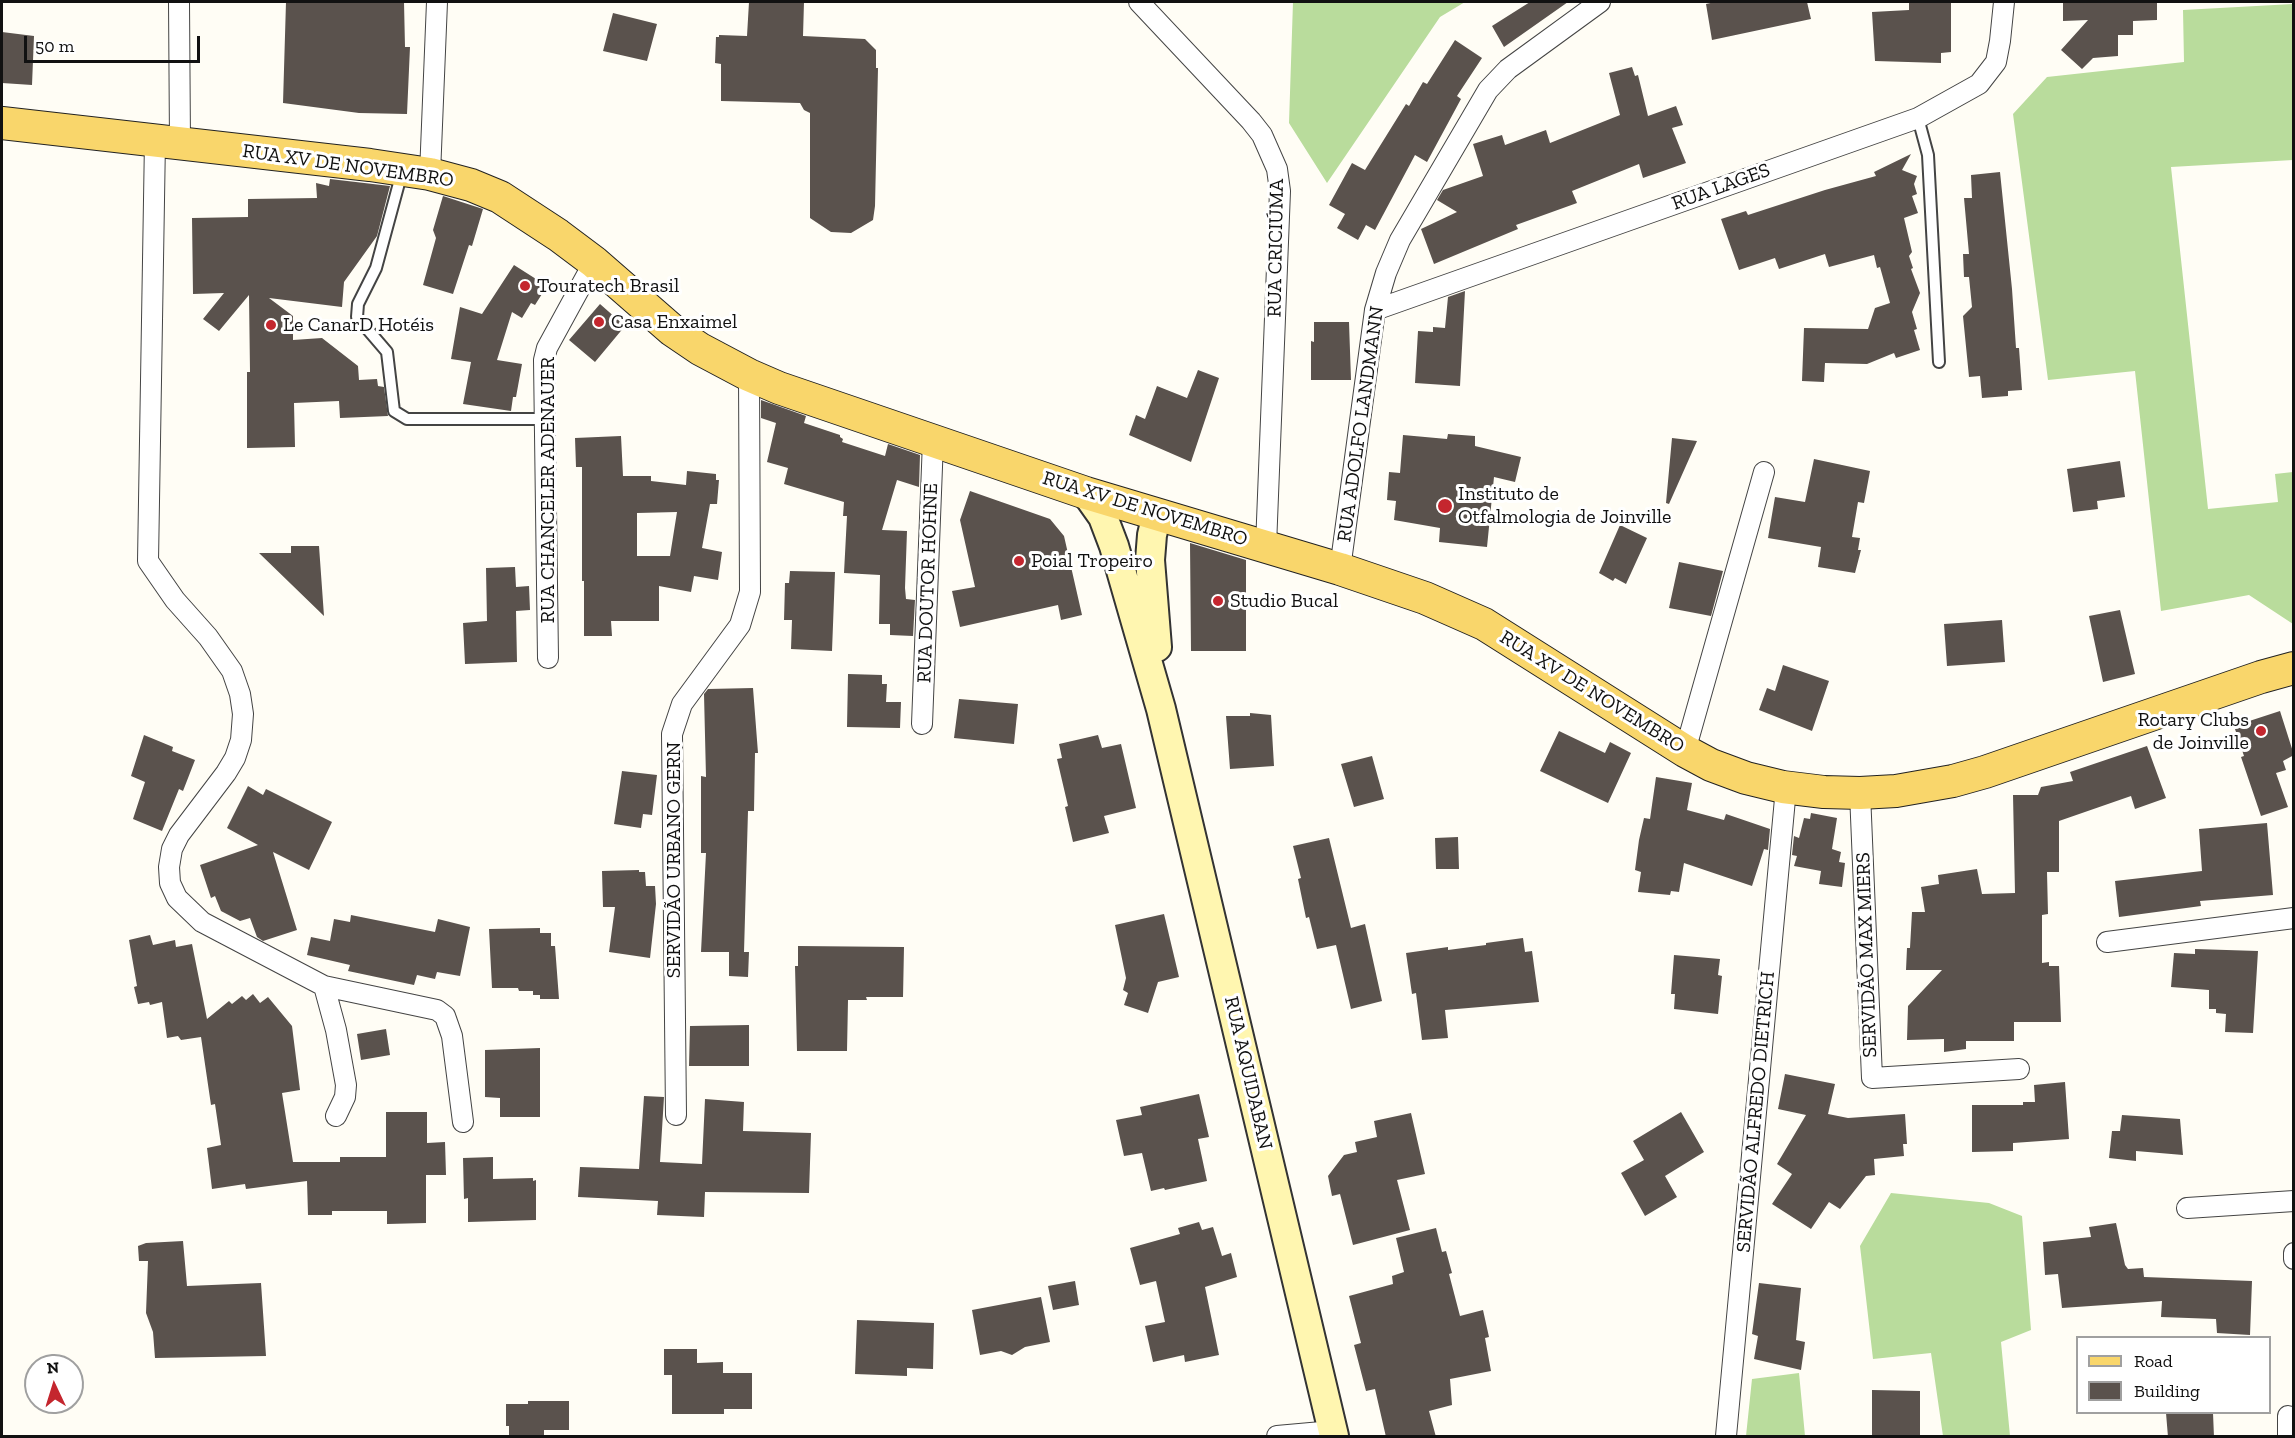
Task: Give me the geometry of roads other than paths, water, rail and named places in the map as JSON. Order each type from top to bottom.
[{"type":"main road","name":"RUA XV DE NOVEMBRO","points":[[2,123],[416,172],[471,185],[500,197],[549,228],[594,262],[672,330],[718,360],[749,375],[779,388],[1086,493],[1266,546],[1425,598],[1484,624],[1685,751],[1711,765],[1746,778],[1786,788],[1860,793],[1906,789],[1953,781],[2261,677],[2294,668]]},
{"type":"street","points":[[179,2],[168,141],[148,561],[175,600],[208,637],[232,671],[240,694],[243,714],[242,740],[235,758],[179,835],[172,849],[169,867],[170,883],[177,898],[202,922],[324,986],[437,1010],[445,1016],[452,1036],[463,1122]]},
{"type":"street","points":[[416,172],[437,2]]},
{"type":"street","name":"RUA CRICIÚMA","points":[[1139,2],[1251,121],[1262,135],[1277,169],[1280,191],[1266,546]]},
{"type":"street","name":"RUA ADOLFO LANDMANN","points":[[1340,569],[1375,310],[1386,273],[1400,240],[1488,90],[1508,69],[1600,2]]},
{"type":"street","name":"RUA LAGES","points":[[1375,310],[1918,117],[1979,84],[1996,62],[2004,2]]},
{"type":"street","name":"RUA CHANCELER ADENAUER","points":[[548,658],[544,360],[547,348],[594,262]]},
{"type":"street","name":"SERVIDÃO URBANO GERN","points":[[676,1115],[672,734],[682,704],[740,625],[750,592],[749,375]]},
{"type":"street","name":"RUA DOUTOR HOHNE","points":[[922,724],[933,441]]},
{"type":"street","points":[[1685,751],[1764,472]]},
{"type":"street","name":"RUA AQUIDABAN","points":[[1086,493],[1103,517],[1114,546],[1161,709],[1334,1434]]},
{"type":"street","name":"RUA AQUIDABAN","points":[[1157,514],[1150,560],[1161,709]]},
{"type":"street","name":"SERVIDÃO ALFREDO DIETRICH","points":[[1726,1437],[1786,788]]},
{"type":"street","name":"SERVIDÃO MAX MIERS","points":[[1860,793],[1872,1078],[2019,1069]]},
{"type":"street","points":[[2106,942],[2294,918]]},
{"type":"street","points":[[324,986],[336,1030],[346,1085],[345,1097],[336,1116]]},
{"type":"street","points":[[2187,1208],[2294,1201]]},
{"type":"street","points":[[2294,1253],[2294,1259]]},
{"type":"street","points":[[2288,1416],[2288,1437]]},
{"type":"street","points":[[1277,1437],[1334,1434]]},
{"type":"lane","points":[[1918,117],[1928,155],[1939,362]]},
{"type":"lane","points":[[416,172],[376,268],[358,304],[357,317],[387,352],[394,411],[407,419],[545,419]]},
{"type":"place","name":"Touratech Brasil","points":[[525,286]]},
{"type":"place","name":"Casa Enxaimel","points":[[599,322]]},
{"type":"place","name":"Le CanarD Hotéis","points":[[271,325]]},
{"type":"place","name":"Instituto de Otfalmologia de Joinville","points":[[1445,506]]},
{"type":"place","name":"Poial Tropeiro","points":[[1019,561]]},
{"type":"place","name":"Studio Bucal","points":[[1218,601]]},
{"type":"place","name":"Rotary Clubs de Joinville","points":[[2261,731]]}]
